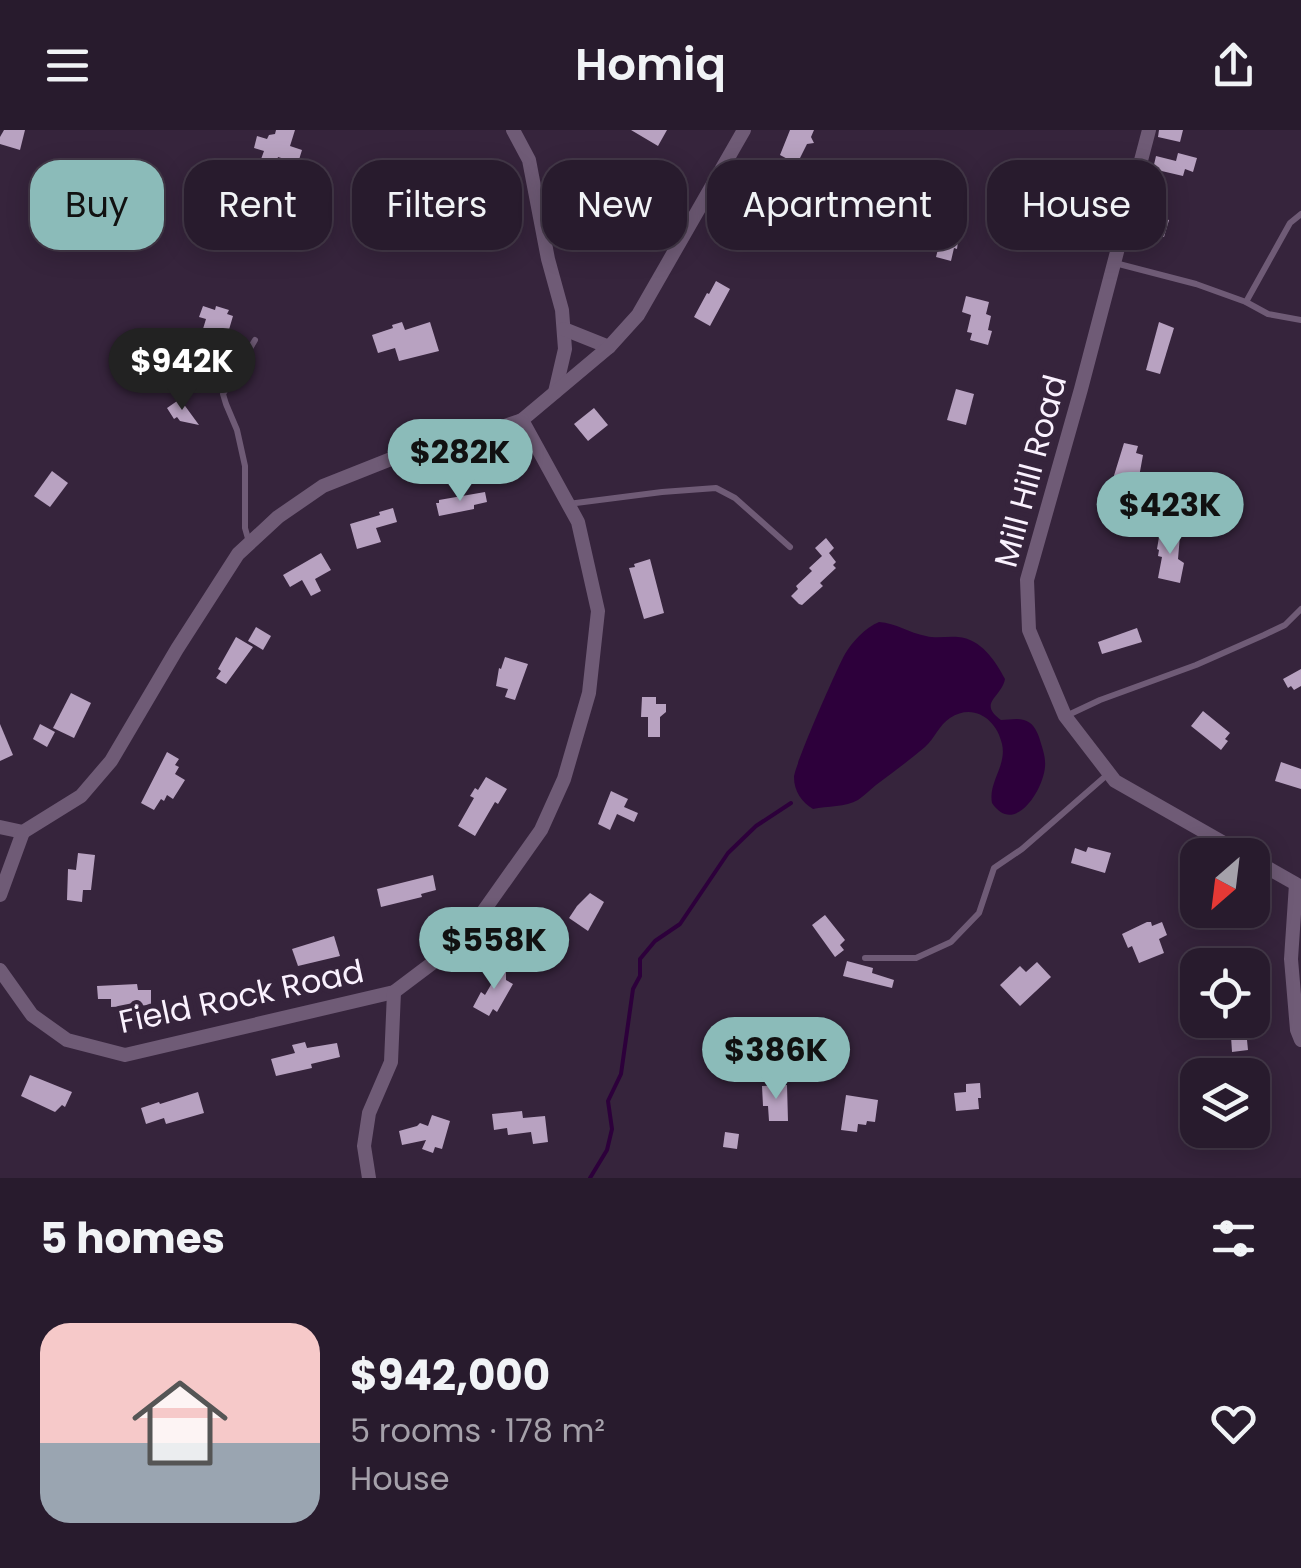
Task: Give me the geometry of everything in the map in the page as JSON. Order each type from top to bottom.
[{"type":"street","points":[[513,130],[529,160],[562,310],[565,348],[555,393]]},
{"type":"street","points":[[0,895],[24,832],[80,796],[111,761],[238,554],[278,517],[324,486],[391,460],[457,444],[522,420],[610,347],[638,315],[744,130]]},
{"type":"street","name":"Mill Hill Road","points":[[1149,130],[1027,580],[1029,630],[1065,716],[1115,781],[1215,838]]},
{"type":"street","points":[[564,330],[610,347]]},
{"type":"street","points":[[394,992],[463,940],[541,830],[564,779],[589,692],[598,611],[578,522],[522,420]]},
{"type":"street","points":[[0,827],[24,832]]},
{"type":"street","points":[[1270,869],[1298,884],[1291,959],[1301,1040]]},
{"type":"street","name":"Field Rock Road","points":[[0,970],[32,1015],[67,1040],[125,1055],[394,992],[390,1062],[368,1113],[364,1146],[368,1178]]},
{"type":"lane","points":[[1246,302],[1290,224],[1301,214]]},
{"type":"lane","points":[[1113,262],[1196,284],[1268,314],[1301,320]]},
{"type":"lane","points":[[249,544],[245,528],[245,466],[238,430],[224,394],[255,340]]},
{"type":"lane","points":[[568,504],[716,488],[735,498],[790,547]]},
{"type":"lane","points":[[1065,716],[1264,635],[1285,625],[1301,609]]},
{"type":"lane","points":[[865,958],[916,958],[951,942],[979,912],[994,868],[1022,849],[1109,773]]},
{"type":"shaded area","points":[[879,622],[930,637],[966,639],[992,658],[1005,679],[991,709],[1001,720],[1021,719],[1032,725],[1044,752],[1043,777],[1026,806],[1009,815],[992,803],[1002,744],[990,721],[968,712],[946,721],[925,747],[858,800],[813,809],[802,800],[794,777],[825,696],[848,649]]},
{"type":"building","points":[[4,130],[25,130],[20,150],[0,144]]},
{"type":"building","points":[[276,130],[295,130],[290,146],[302,150],[299,160],[261,160],[264,151],[254,148],[257,136],[267,139]]},
{"type":"building","points":[[631,130],[667,130],[658,146]]},
{"type":"building","points":[[790,130],[814,130],[814,143],[807,144],[799,160],[780,155]]},
{"type":"building","points":[[1159,130],[1183,130],[1180,142],[1158,137]]},
{"type":"building","points":[[1178,153],[1197,158],[1193,172],[1185,169],[1183,176],[1166,172],[1166,160],[1155,160],[1156,156],[1176,161]]},
{"type":"building","points":[[938,250],[954,250],[951,261],[936,257]]},
{"type":"building","points":[[716,281],[730,289],[710,326],[694,317]]},
{"type":"building","points":[[966,296],[989,302],[986,314],[991,316],[988,330],[992,331],[988,345],[970,340],[972,333],[967,332],[971,315],[962,312]]},
{"type":"building","points":[[203,306],[229,310],[227,314],[233,316],[220,360],[189,351],[192,340],[199,342],[206,319],[199,317]]},
{"type":"building","points":[[402,322],[405,330],[430,322],[439,351],[399,361],[395,348],[378,353],[372,335]]},
{"type":"building","points":[[1159,322],[1174,328],[1160,374],[1146,370]]},
{"type":"building","points":[[956,389],[974,394],[966,425],[947,420]]},
{"type":"building","points":[[180,399],[199,425],[174,419],[167,408]]},
{"type":"building","points":[[594,408],[608,425],[588,441],[574,424]]},
{"type":"building","points":[[1124,443],[1138,446],[1136,453],[1143,455],[1139,477],[1124,485],[1112,482]]},
{"type":"building","points":[[52,471],[68,483],[50,507],[34,496]]},
{"type":"building","points":[[485,492],[487,502],[474,505],[474,509],[439,516],[439,500]]},
{"type":"building","points":[[393,508],[397,522],[376,528],[381,542],[357,549],[350,524]]},
{"type":"building","points":[[1160,531],[1180,535],[1178,559],[1184,563],[1180,583],[1158,578],[1162,557],[1157,549]]},
{"type":"building","points":[[826,538],[834,548],[829,553],[836,568],[820,583],[823,586],[799,604],[791,596],[822,556],[815,548]]},
{"type":"building","points":[[321,553],[331,570],[315,579],[321,591],[311,596],[302,580],[290,587],[283,575]]},
{"type":"building","points":[[650,559],[664,613],[644,619],[629,568]]},
{"type":"building","points":[[256,627],[271,636],[263,650],[248,641]]},
{"type":"building","points":[[1137,628],[1142,642],[1102,654],[1098,642]]},
{"type":"building","points":[[236,637],[253,647],[226,684],[216,678]]},
{"type":"building","points":[[505,657],[528,664],[515,700],[505,697],[508,689],[496,686]]},
{"type":"building","points":[[1301,669],[1301,686],[1288,688],[1283,679]]},
{"type":"building","points":[[71,693],[91,703],[74,738],[53,728]]},
{"type":"building","points":[[642,697],[656,697],[656,704],[666,704],[666,712],[660,717],[660,737],[648,737],[648,717],[641,717]]},
{"type":"building","points":[[1203,711],[1230,733],[1221,750],[1191,726]]},
{"type":"building","points":[[0,724],[13,755],[0,761]]},
{"type":"building","points":[[40,724],[55,732],[47,747],[33,739]]},
{"type":"building","points":[[167,752],[179,759],[175,774],[185,780],[173,799],[167,795],[154,810],[141,803]]},
{"type":"building","points":[[1281,762],[1301,769],[1301,789],[1275,781]]},
{"type":"building","points":[[486,777],[507,789],[475,836],[458,826],[474,798],[470,796]]},
{"type":"building","points":[[611,791],[628,799],[624,807],[638,813],[634,822],[617,814],[610,830],[598,824]]},
{"type":"building","points":[[1088,847],[1111,853],[1105,873],[1071,863],[1075,848],[1086,852]]},
{"type":"building","points":[[78,853],[95,855],[91,890],[83,890],[82,902],[67,900],[68,869],[76,870]]},
{"type":"building","points":[[433,875],[436,890],[381,907],[377,889]]},
{"type":"building","points":[[590,893],[604,902],[588,931],[569,918]]},
{"type":"building","points":[[825,915],[845,940],[840,945],[844,950],[835,957],[812,925]]},
{"type":"building","points":[[1147,922],[1152,926],[1162,922],[1167,935],[1159,939],[1164,953],[1139,963],[1122,934]]},
{"type":"building","points":[[334,936],[340,956],[298,966],[292,949]]},
{"type":"building","points":[[847,961],[873,968],[872,973],[894,980],[892,988],[843,976]]},
{"type":"building","points":[[1037,962],[1051,977],[1020,1006],[1000,985],[1020,966],[1026,972]]},
{"type":"building","points":[[506,967],[506,980],[513,984],[497,1012],[493,1009],[489,1016],[473,1007],[481,992],[485,995],[492,983],[491,968]]},
{"type":"building","points":[[137,984],[138,990],[151,990],[151,1005],[111,1007],[111,999],[98,999],[97,986]]},
{"type":"building","points":[[1231,1038],[1247,1038],[1248,1050],[1232,1052]]},
{"type":"building","points":[[305,1042],[307,1048],[337,1043],[340,1057],[276,1076],[271,1059],[295,1053],[292,1045]]},
{"type":"building","points":[[30,1075],[72,1092],[65,1107],[62,1105],[55,1112],[21,1096]]},
{"type":"building","points":[[980,1083],[979,1109],[956,1111],[954,1093],[966,1092],[966,1084]]},
{"type":"building","points":[[787,1085],[788,1121],[769,1121],[762,1086]]},
{"type":"building","points":[[198,1092],[204,1113],[166,1124],[164,1118],[146,1124],[141,1108]]},
{"type":"building","points":[[846,1095],[878,1100],[875,1122],[858,1124],[857,1132],[841,1130]]},
{"type":"building","points":[[522,1111],[523,1118],[545,1116],[548,1142],[533,1144],[531,1132],[508,1135],[507,1128],[494,1130],[492,1114]]},
{"type":"building","points":[[432,1115],[450,1121],[442,1149],[435,1147],[433,1153],[422,1149],[426,1140],[402,1145],[399,1131],[420,1123],[428,1126]]},
{"type":"building","points":[[725,1132],[739,1134],[737,1149],[723,1147]]},
{"type":"waterway","points":[[590,1178],[607,1150],[612,1129],[608,1101],[621,1074],[640,959],[655,941],[680,924],[728,853],[756,826],[791,803]]}]
